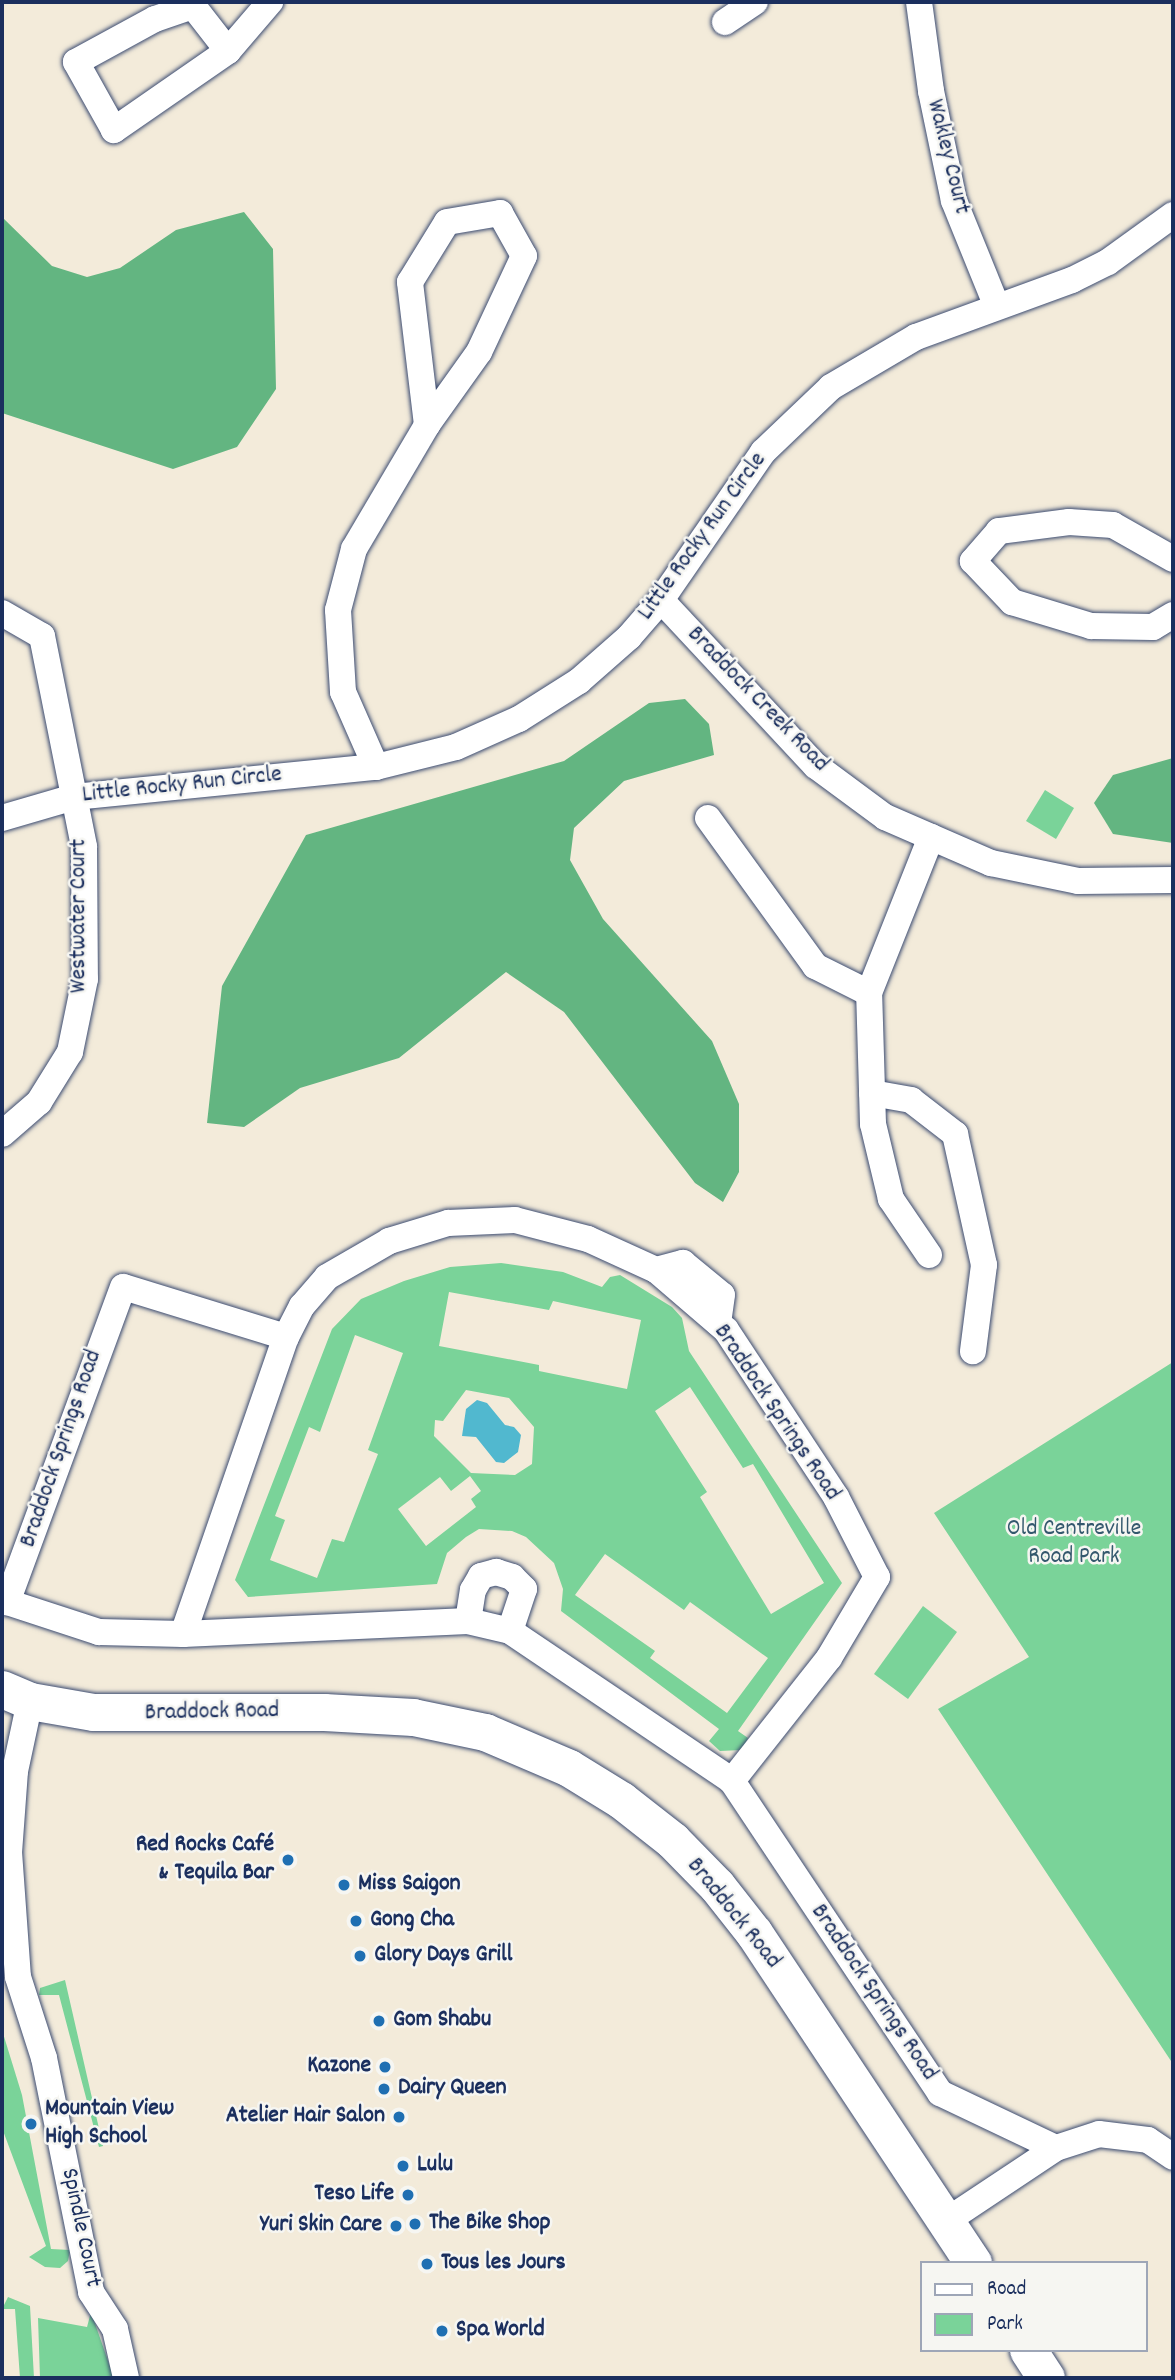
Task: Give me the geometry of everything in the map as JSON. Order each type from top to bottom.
[{"type":"street","points":[[228,51],[193,6],[155,19],[76,62],[114,130],[228,51],[270,2]]},
{"type":"street","points":[[724,22],[755,2]]},
{"type":"street","name":"Wakley Court","points":[[919,2],[931,91],[954,201],[997,307]]},
{"type":"street","points":[[376,766],[343,692],[338,610],[354,549],[427,425],[479,352],[524,256],[500,213],[447,222],[410,282],[427,425]]},
{"type":"street","name":"Little Rocky Run Circle","points":[[2,818],[75,797],[376,766],[456,747],[519,719],[595,668],[661,600],[749,470],[799,415],[870,361],[916,337],[1108,262],[1173,215]]},
{"type":"street","points":[[1173,559],[1113,525],[1069,522],[999,531],[973,561],[1012,602],[1091,626],[1153,627],[1173,615]]},
{"type":"street","name":"Braddock Creek Road","points":[[661,600],[816,766],[885,817],[991,863],[1078,881],[1173,880]]},
{"type":"street","name":"Westwater Court","points":[[2,613],[41,636],[84,847],[85,979],[70,1052],[39,1102],[2,1134]]},
{"type":"street","points":[[708,818],[815,966],[869,993]]},
{"type":"street","points":[[929,1255],[891,1199],[873,1124],[869,993],[931,837]]},
{"type":"street","points":[[872,1093],[911,1100],[955,1134],[984,1265],[973,1351]]},
{"type":"street","name":"Braddock Springs Road","points":[[183,1634],[285,1337],[302,1306],[327,1277],[388,1241],[448,1223],[515,1220],[588,1239],[656,1270],[718,1323],[836,1497],[877,1577],[829,1658],[732,1781]]},
{"type":"street","name":"Braddock Springs Road","points":[[285,1337],[123,1287],[7,1602],[99,1632],[183,1634],[468,1621],[510,1631],[732,1781],[940,2092],[1056,2148]]},
{"type":"street","points":[[468,1621],[473,1590],[481,1576],[496,1572],[512,1577],[524,1589],[510,1631]]},
{"type":"street","name":"Braddock Road","points":[[16,1695],[93,1712],[153,1716],[324,1712],[413,1717],[485,1732],[569,1768],[621,1800],[672,1840],[717,1886],[754,1933],[972,2261]]},
{"type":"street","name":"Spindle Court","points":[[16,1695],[15,1771],[9,1852],[18,1977],[44,2058],[91,2292],[115,2329],[125,2378]]},
{"type":"street","points":[[946,2221],[1056,2148],[1099,2134],[1148,2140],[1173,2157]]},
{"type":"street","points":[[1029,2352],[1046,2378]]},
{"type":"green space","points":[[244,212],[273,249],[276,389],[237,447],[173,469],[2,413],[2,217],[52,266],[87,277],[120,268],[176,230]]},
{"type":"green space","points":[[685,699],[709,724],[714,755],[624,781],[574,828],[570,860],[603,919],[712,1041],[739,1104],[739,1172],[723,1202],[695,1183],[564,1012],[506,972],[399,1058],[300,1088],[244,1127],[207,1123],[222,986],[306,835],[564,761],[649,703]]},
{"type":"green space","points":[[1173,758],[1173,843],[1113,834],[1094,803],[1113,775]]},
{"type":"green space","points":[[1045,790],[1074,808],[1056,839],[1026,821]]},
{"type":"green space","points":[[501,1263],[563,1272],[602,1287],[610,1277],[620,1275],[672,1307],[682,1318],[689,1351],[842,1583],[738,1731],[748,1738],[742,1750],[720,1751],[709,1741],[719,1729],[561,1611],[563,1589],[554,1563],[526,1537],[512,1531],[479,1529],[466,1537],[447,1553],[437,1584],[248,1597],[235,1580],[332,1329],[361,1299],[404,1281],[450,1267]],"holes":[[[449,1292],[549,1310],[553,1301],[641,1320],[627,1389],[539,1371],[539,1365],[439,1346]],[[355,1335],[403,1353],[368,1450],[378,1454],[344,1542],[332,1539],[317,1578],[270,1560],[285,1520],[275,1516],[309,1427],[320,1432]],[[690,1387],[743,1468],[753,1464],[824,1583],[771,1614],[700,1497],[707,1492],[655,1411]],[[466,1390],[509,1398],[534,1427],[532,1464],[515,1475],[471,1473],[434,1436],[435,1420],[443,1421]],[[470,1476],[481,1491],[471,1499],[476,1507],[426,1546],[398,1509],[440,1477],[451,1491]],[[605,1554],[684,1610],[690,1602],[768,1658],[727,1713],[650,1658],[655,1651],[575,1595]]]},
{"type":"green space","name":"Old Centreville Road Park","points":[[1173,1362],[1173,2064],[938,1709],[1029,1657],[934,1513]]},
{"type":"green space","points":[[923,1606],[957,1632],[908,1699],[874,1674]]},
{"type":"green space","points":[[65,1980],[103,2146],[99,2147],[59,1995],[39,1995],[40,1988]]},
{"type":"green space","points":[[2,2030],[22,2095],[51,2249],[70,2250],[68,2261],[60,2268],[45,2267],[29,2257],[46,2246],[2,2128]]},
{"type":"green space","points":[[8,2297],[30,2306],[34,2378],[20,2378],[15,2309],[2,2309]]},
{"type":"green space","points":[[91,2312],[114,2378],[40,2378],[38,2318],[87,2327]]},
{"type":"water","points":[[477,1400],[487,1403],[505,1425],[514,1427],[521,1435],[518,1452],[504,1463],[496,1462],[476,1437],[462,1436],[466,1409]]},
{"type":"place","name":"Red Rocks Café & Tequila Bar","points":[[288,1860]]},
{"type":"place","name":"Miss Saigon","points":[[344,1885]]},
{"type":"place","name":"Gong Cha","points":[[356,1921]]},
{"type":"place","name":"Glory Days Grill","points":[[360,1956]]},
{"type":"place","name":"Gom Shabu","points":[[379,2021]]},
{"type":"place","name":"Kazone","points":[[385,2067]]},
{"type":"place","name":"Dairy Queen","points":[[384,2089]]},
{"type":"place","name":"Atelier Hair Salon","points":[[399,2117]]},
{"type":"place","name":"Mountain View High School","points":[[31,2124]]},
{"type":"place","name":"Lulu","points":[[403,2166]]},
{"type":"place","name":"Teso Life","points":[[408,2195]]},
{"type":"place","name":"The Bike Shop","points":[[415,2224]]},
{"type":"place","name":"Yuri Skin Care","points":[[396,2226]]},
{"type":"place","name":"Tous les Jours","points":[[427,2264]]},
{"type":"place","name":"Spa World","points":[[442,2331]]}]
